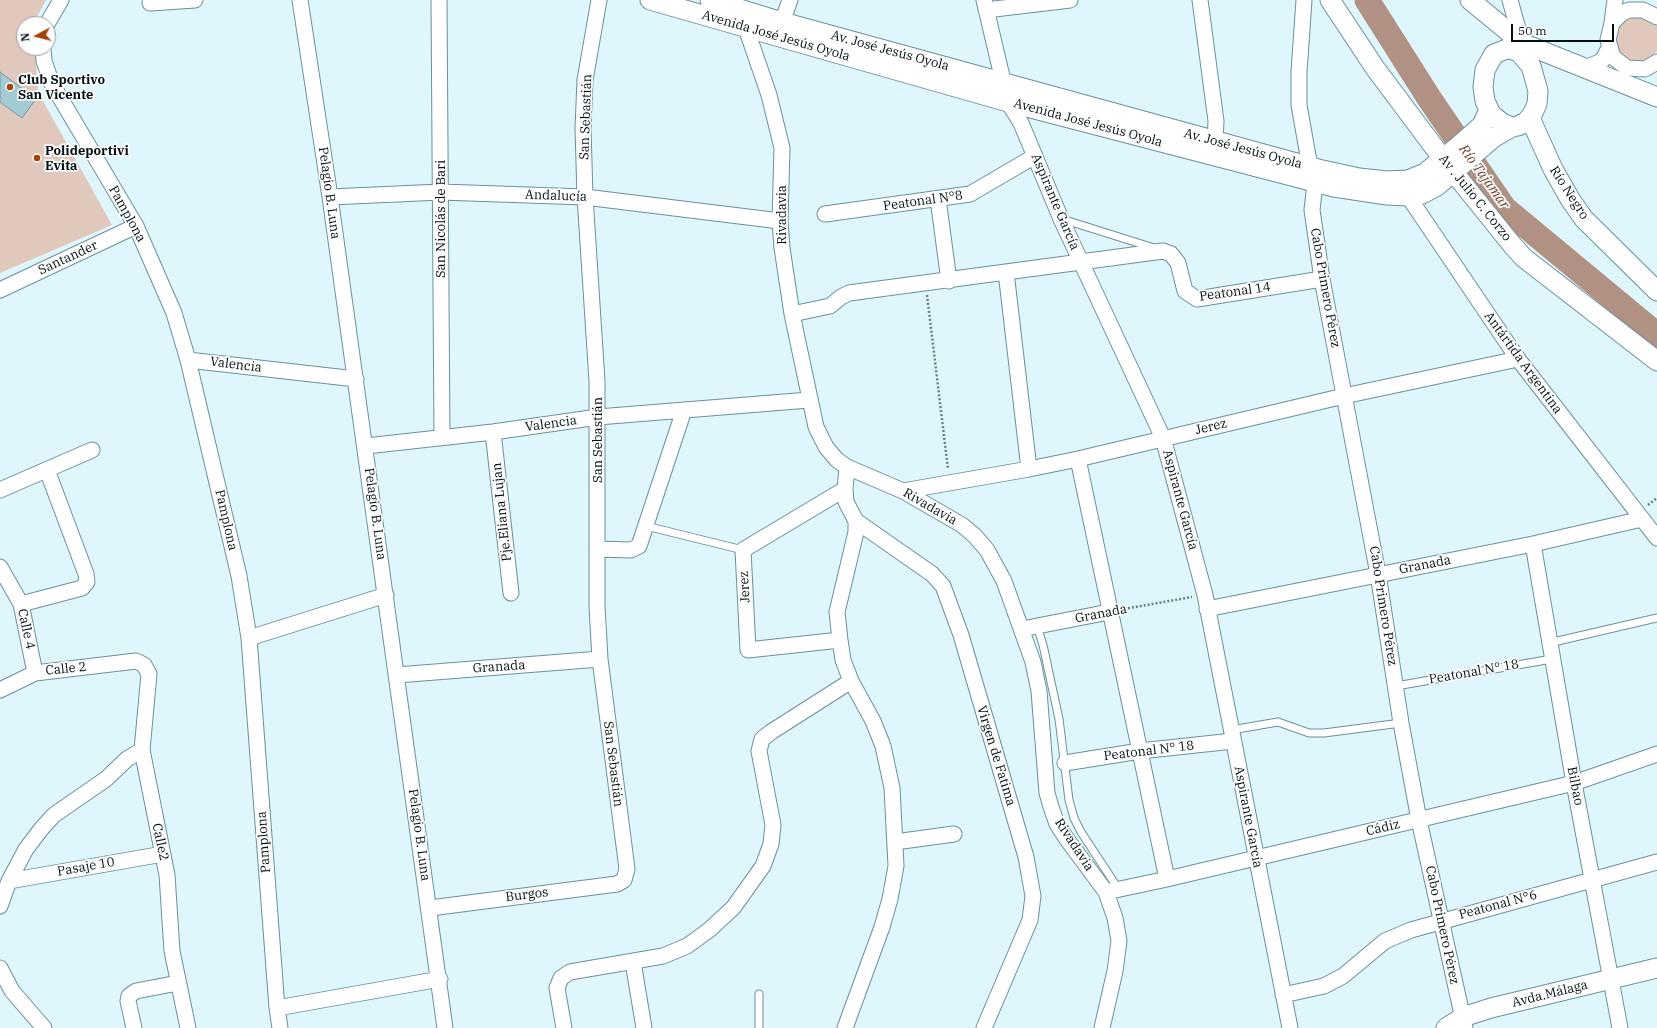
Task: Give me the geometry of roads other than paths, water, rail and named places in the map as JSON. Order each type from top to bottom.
[{"type":"street","points":[[52,16],[61,0]]},
{"type":"street","points":[[150,3],[195,0]]},
{"type":"street","name":"Pelagio B. Luna","points":[[300,0],[366,446],[440,979],[445,1028]]},
{"type":"street","name":"San Nicolás de Bari","points":[[439,0],[442,438]]},
{"type":"street","name":"San Sebastián","points":[[599,0],[585,80],[583,128],[585,197],[598,417],[597,549],[600,660],[627,869],[624,880]]},
{"type":"street","name":"Avenida José Jesús Oyola","points":[[650,0],[748,13],[1008,102],[1313,175],[1387,195],[1404,188],[1422,194],[1437,186],[1455,161],[1477,141],[1512,127]]},
{"type":"street","name":"Av. José Jesús Oyola","points":[[710,0],[748,13],[1002,82]]},
{"type":"street","points":[[782,22],[790,0]]},
{"type":"street","points":[[985,5],[1070,0]]},
{"type":"street","points":[[1200,0],[1216,121],[1215,141]]},
{"type":"street","name":"Cabo Primero Pérez","points":[[1304,0],[1299,72],[1299,105],[1313,175],[1312,210],[1322,279],[1378,574],[1419,820],[1464,1022]]},
{"type":"street","name":"Av . Julio C. Corzo","points":[[1330,0],[1375,68],[1455,161],[1524,258],[1657,361]]},
{"type":"street","points":[[1470,0],[1516,46],[1531,66],[1538,91],[1537,104],[1530,118],[1518,126],[1512,127],[1496,119],[1489,110],[1485,101],[1483,87],[1485,70],[1494,54],[1501,50],[1516,46],[1585,68],[1657,97]]},
{"type":"street","points":[[1510,0],[1516,46]]},
{"type":"street","points":[[1612,23],[1615,0]]},
{"type":"street","name":"Aspirante García","points":[[985,5],[1001,67],[1002,82],[1008,102],[1021,123],[1061,219],[1163,438],[1206,602],[1290,1028]]},
{"type":"street","points":[[1657,17],[1652,13],[1636,9],[1622,13],[1612,23],[1608,31],[1609,48],[1619,63],[1627,68],[1645,69],[1657,62]]},
{"type":"street","name":"Rivadavia","points":[[748,13],[782,148],[780,221],[782,248],[792,314],[809,400],[816,426],[826,447],[837,460],[847,467],[903,491],[962,525],[975,536],[986,550],[1004,581],[1033,662],[1039,692],[1047,793],[1051,808],[1057,824],[1066,838],[1112,891],[1119,940],[1115,971],[1102,1028]]},
{"type":"street","points":[[1585,68],[1602,61],[1609,48]]},
{"type":"street","name":"Pamplona","points":[[44,56],[52,84],[136,226],[174,313],[188,360],[239,576],[249,638],[277,1008],[280,1028]]},
{"type":"street","name":"Avenida José Jesús Oyola","points":[[1002,82],[1040,93]]},
{"type":"street","name":"Av. José Jesús Oyola","points":[[1040,93],[1215,141],[1313,175]]},
{"type":"street","name":"Avenida José Jesús Oyola","points":[[1477,141],[1489,110]]},
{"type":"street","name":"Río Negro","points":[[1530,118],[1553,169],[1584,219],[1657,291]]},
{"type":"street","name":"Peatonal N°8","points":[[824,214],[970,194],[1036,156]]},
{"type":"street","name":"Antártida Argentina","points":[[1404,188],[1518,359],[1657,538]]},
{"type":"street","name":"Andalucía","points":[[330,197],[441,192],[585,197],[780,221]]},
{"type":"street","points":[[938,199],[949,281]]},
{"type":"street","name":"Santander","points":[[0,290],[136,226]]},
{"type":"street","points":[[792,314],[830,306],[841,297],[849,293],[949,281],[1163,251]]},
{"type":"street","name":"Peatonal 14","points":[[1163,251],[1171,254],[1178,264],[1185,291],[1197,299],[1322,279]]},
{"type":"street","points":[[1006,272],[1029,469]]},
{"type":"street","name":"Jerez","points":[[903,491],[1078,459],[1344,396],[1518,359]]},
{"type":"street","name":"Valencia","points":[[188,360],[356,379]]},
{"type":"street","name":"Valencia","points":[[366,446],[494,432],[598,417],[809,400]]},
{"type":"street","points":[[597,549],[631,550],[639,546],[684,410]]},
{"type":"street","name":"Pje.Eliana Lujan","points":[[494,432],[511,593]]},
{"type":"street","points":[[0,490],[92,450]]},
{"type":"street","points":[[1078,459],[1109,612],[1167,879]]},
{"type":"street","points":[[845,1028],[882,927],[896,866],[892,788],[883,746],[874,721],[852,681],[843,660],[840,640],[837,612],[856,532],[856,521],[846,502],[845,490],[847,467]]},
{"type":"street","points":[[21,604],[82,588],[87,582],[86,574],[47,470]]},
{"type":"street","points":[[743,550],[845,490]]},
{"type":"street","name":"Granada","points":[[1206,602],[1378,574],[1533,544],[1642,519]]},
{"type":"street","name":"Virgen de Fatima","points":[[856,521],[932,574],[943,586],[960,635],[1026,856],[1033,896],[1030,920],[984,1028]]},
{"type":"street","name":"Bilbao","points":[[1533,544],[1574,783],[1620,1028]]},
{"type":"street","name":"Jerez","points":[[743,550],[748,650],[840,640]]},
{"type":"street","name":"Calle 4","points":[[0,567],[21,604],[35,673]]},
{"type":"street","points":[[249,638],[386,595]]},
{"type":"street","name":"Granada","points":[[1022,629],[1109,612]]},
{"type":"street","name":"Granada","points":[[397,675],[600,660]]},
{"type":"street","name":"Calle 2","points":[[0,690],[35,673],[136,661]]},
{"type":"street","name":"Calle2","points":[[136,661],[144,665],[149,674],[142,750],[167,875],[172,950],[188,1028]]},
{"type":"street","points":[[564,1028],[557,988],[561,978],[570,972],[663,956],[687,946],[709,930],[732,908],[763,866],[771,844],[773,825],[759,751],[762,739],[852,681]]},
{"type":"street","name":"Peatonal N° 18","points":[[1065,763],[1232,736]]},
{"type":"street","points":[[0,906],[9,881],[26,850],[54,815],[106,779],[127,759],[142,750]]},
{"type":"street","name":"Cádiz","points":[[1112,891],[1256,859],[1574,783],[1657,754]]},
{"type":"street","points":[[895,842],[954,834]]},
{"type":"street","name":"Pasaje 10","points":[[9,881],[163,854]]},
{"type":"street","name":"Peatonal N°6","points":[[1283,995],[1324,986],[1343,976],[1385,941],[1410,930],[1441,920],[1593,881],[1657,862]]},
{"type":"street","name":"Burgos","points":[[430,908],[617,884],[624,880]]},
{"type":"street","points":[[633,962],[644,1028]]},
{"type":"street","points":[[0,968],[12,991],[44,1028]]},
{"type":"street","name":"Avda.Málaga","points":[[1446,1028],[1610,979],[1657,968]]},
{"type":"street","points":[[277,1008],[440,979]]},
{"type":"street","points":[[134,1028],[128,1001],[129,996],[136,991],[178,983]]},
{"type":"lane","points":[[1061,219],[1163,251]]},
{"type":"lane","points":[[646,526],[743,550]]},
{"type":"lane","points":[[1549,643],[1657,618]]},
{"type":"lane","points":[[1037,626],[1043,645],[1059,719],[1069,800],[1074,818],[1112,891]]},
{"type":"lane","name":"Peatonal N° 18","points":[[1396,686],[1552,659]]},
{"type":"lane","name":"Peatonal N° 18","points":[[1232,736],[1278,722],[1309,732],[1324,734],[1402,723]]},
{"type":"lane","points":[[759,994],[759,1028]]},
{"type":"waterway","name":"Río Tajamar","points":[[1367,0],[1429,98],[1504,208],[1657,335]]},
{"type":"place","name":"Club Sportivo San Vicente","points":[[10,87]]},
{"type":"place","name":"Polideportivi Evita","points":[[37,158]]}]
